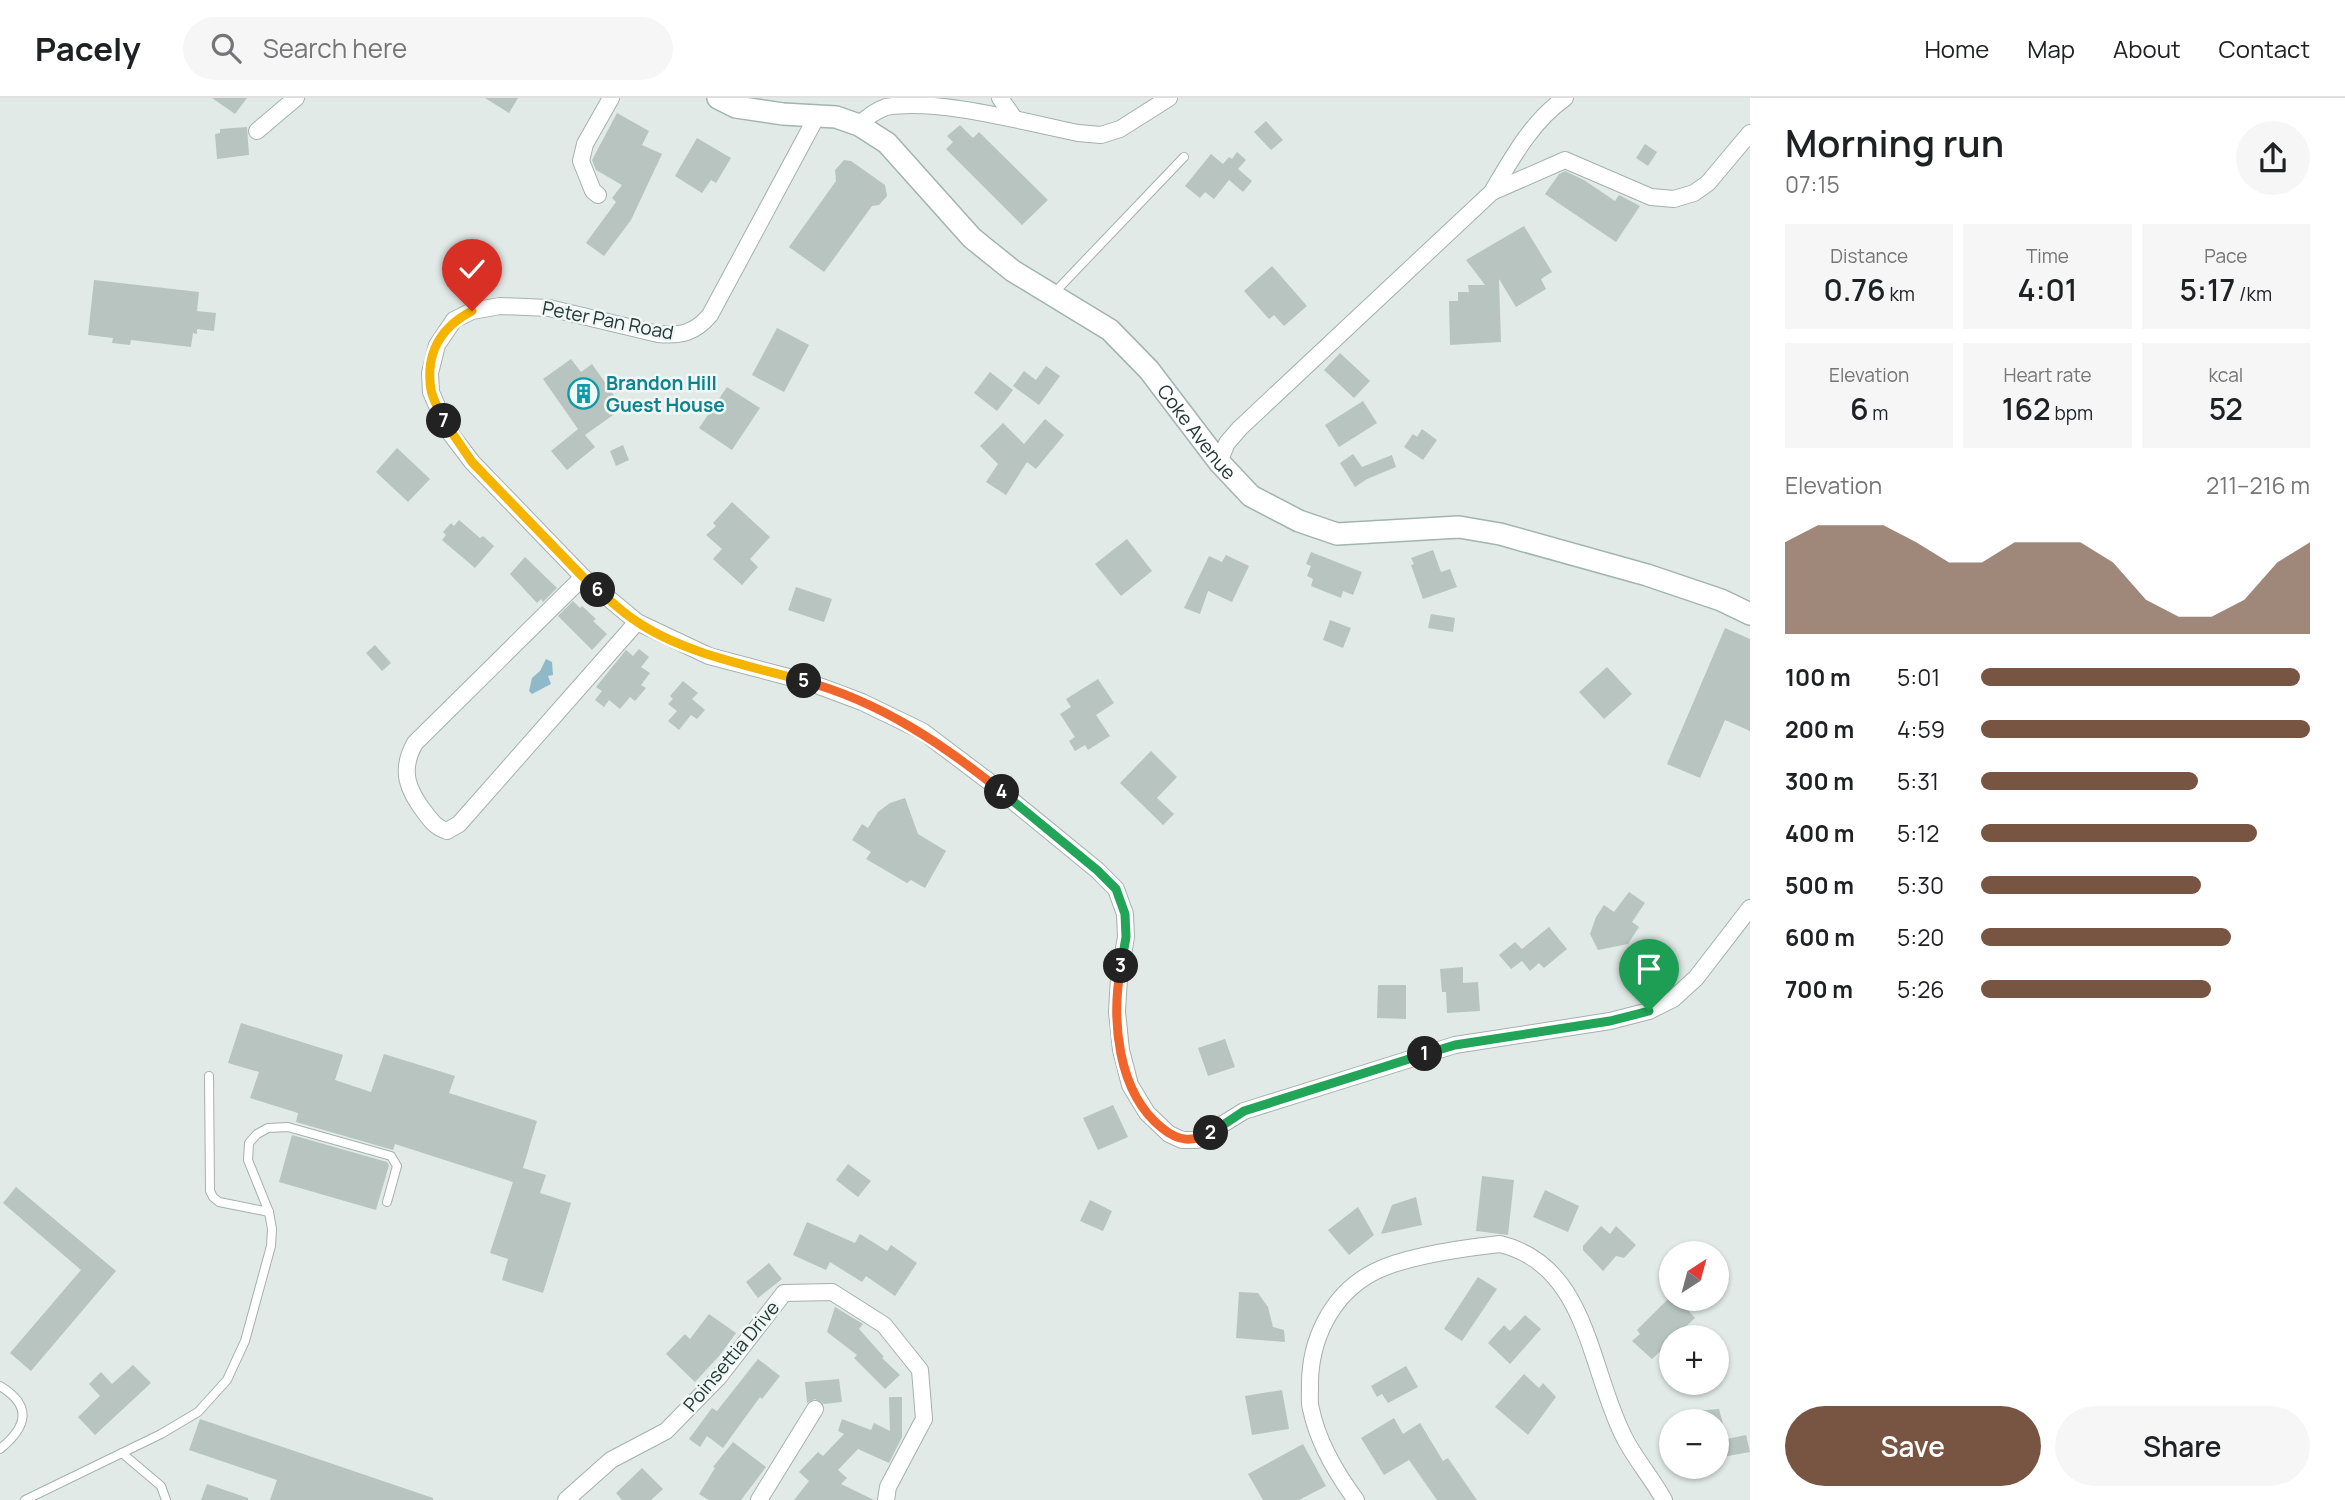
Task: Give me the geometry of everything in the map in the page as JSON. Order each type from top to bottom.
[{"type":"street","points":[[257,131],[296,98]]},
{"type":"street","points":[[598,195],[593,191],[581,161],[585,144],[611,98]]},
{"type":"street","name":"Coke Avenue","points":[[718,98],[736,107],[783,114],[836,117],[859,125],[887,143],[972,238],[1013,271],[1110,330],[1149,370],[1219,462],[1251,496],[1299,521],[1337,534],[1458,527],[1500,534],[1647,575],[1721,600],[1750,614]]},
{"type":"street","points":[[1000,98],[1014,118]]},
{"type":"street","points":[[859,125],[872,113],[888,107],[936,101],[1078,133],[1101,135],[1120,130],[1169,98]]},
{"type":"street","points":[[1219,462],[1227,443],[1240,428],[1492,192],[1536,126],[1565,98]]},
{"type":"street","name":"Peter Pan Road","points":[[817,116],[710,315],[702,325],[689,333],[676,336],[549,308],[500,306],[472,311],[454,320],[437,345],[432,359],[431,392],[447,429],[472,462],[583,577],[637,622],[709,656],[811,683],[862,702],[922,731],[987,780],[1097,870],[1116,889],[1125,914],[1126,937],[1119,977],[1117,1012],[1121,1050],[1130,1085],[1156,1124],[1182,1140],[1197,1140],[1244,1111],[1262,1104],[1312,1091],[1455,1045],[1610,1021],[1649,1011],[1673,999],[1696,978],[1750,908]]},
{"type":"street","points":[[1492,192],[1565,160],[1651,197],[1674,198],[1694,192],[1708,183],[1750,133]]},
{"type":"street","points":[[583,577],[415,743],[408,761],[407,781],[413,797],[434,824],[447,831],[459,824],[637,622]]},
{"type":"street","points":[[1356,1500],[1333,1468],[1310,1408],[1310,1366],[1317,1337],[1330,1311],[1347,1291],[1371,1273],[1391,1265],[1500,1244],[1531,1255],[1547,1267],[1566,1288],[1623,1436],[1664,1500]]},
{"type":"street","name":"Poinsettia Drive","points":[[566,1500],[611,1460],[666,1431],[718,1378],[784,1293],[832,1292],[884,1325],[920,1370],[924,1419],[888,1487],[886,1500]]},
{"type":"street","points":[[759,1500],[815,1409]]},
{"type":"lane","points":[[1052,295],[1184,156]]},
{"type":"lane","points":[[209,1076],[210,1191],[219,1202],[269,1212]]},
{"type":"lane","points":[[25,1500],[198,1412],[227,1380],[245,1341],[271,1245],[269,1212],[248,1160],[249,1143],[257,1134],[268,1128],[288,1127],[390,1156],[397,1166],[387,1202]]},
{"type":"lane","points":[[0,1386],[17,1399],[23,1411],[22,1424],[16,1436],[0,1448]]},
{"type":"lane","points":[[122,1453],[161,1486],[166,1500]]},
{"type":"water","points":[[546,659],[552,662],[553,675],[548,676],[551,684],[532,694],[529,691],[532,678],[540,671]]},
{"type":"building","points":[[212,98],[247,98],[235,114]]},
{"type":"building","points":[[485,98],[518,98],[509,113]]},
{"type":"building","points":[[617,113],[649,131],[642,145],[662,154],[631,220],[604,256],[586,243],[616,202],[612,198],[622,185],[596,170],[592,160]]},
{"type":"building","points":[[1266,121],[1283,140],[1271,150],[1254,132]]},
{"type":"building","points":[[960,125],[973,138],[979,132],[1048,200],[1022,225],[946,149],[953,142],[947,136]]},
{"type":"building","points":[[247,127],[249,155],[217,159],[215,134],[220,133],[220,129]]},
{"type":"building","points":[[697,138],[731,158],[716,183],[711,180],[702,193],[675,176]]},
{"type":"building","points":[[1645,144],[1657,152],[1648,166],[1636,158]]},
{"type":"building","points":[[1237,152],[1246,160],[1238,169],[1252,181],[1243,192],[1229,180],[1214,199],[1205,192],[1200,198],[1185,186],[1211,154],[1223,164]]},
{"type":"building","points":[[844,160],[851,161],[885,185],[887,196],[879,205],[872,206],[824,272],[789,247],[836,181],[835,170]]},
{"type":"building","points":[[1565,171],[1615,201],[1619,195],[1640,206],[1616,242],[1545,194],[1559,174]]},
{"type":"building","points":[[1524,226],[1552,272],[1541,279],[1546,289],[1516,307],[1499,279],[1501,342],[1450,345],[1449,301],[1458,301],[1458,292],[1469,292],[1468,285],[1485,285],[1466,260]]},
{"type":"building","points":[[1272,266],[1307,306],[1284,326],[1274,315],[1269,319],[1244,291]]},
{"type":"building","points":[[94,280],[199,292],[197,311],[216,313],[214,331],[197,329],[197,334],[193,333],[191,347],[131,340],[130,345],[112,343],[113,338],[88,335]]},
{"type":"building","points":[[777,328],[809,345],[784,392],[752,375]]},
{"type":"building","points":[[1340,353],[1370,381],[1354,398],[1324,370]]},
{"type":"building","name":"Brandon Hill Guest House","points":[[571,359],[581,372],[592,364],[623,408],[585,435],[595,447],[567,470],[551,451],[578,429],[543,379]]},
{"type":"building","points":[[1046,366],[1060,376],[1039,405],[1013,386],[1024,371],[1036,380]]},
{"type":"building","points":[[990,372],[1013,390],[997,411],[974,393]]},
{"type":"building","points":[[727,387],[760,408],[732,450],[699,428]]},
{"type":"building","points":[[1363,401],[1377,423],[1339,447],[1325,425]]},
{"type":"building","points":[[1045,419],[1064,435],[1036,469],[1027,462],[1006,495],[986,482],[998,464],[980,446],[1003,423],[1024,444]]},
{"type":"building","points":[[1422,429],[1437,440],[1423,460],[1404,447],[1413,434],[1417,437]]},
{"type":"building","points":[[623,445],[629,460],[616,466],[610,451]]},
{"type":"building","points":[[397,448],[430,479],[408,502],[376,472]]},
{"type":"building","points":[[1353,454],[1362,467],[1392,455],[1396,467],[1355,487],[1340,463]]},
{"type":"building","points":[[732,502],[770,537],[750,559],[758,567],[742,585],[713,559],[722,549],[706,535],[716,526],[713,523]]},
{"type":"building","points":[[459,520],[494,546],[475,568],[442,540],[446,535],[443,532],[451,523],[454,526]]},
{"type":"building","points":[[1127,539],[1152,571],[1121,596],[1095,564]]},
{"type":"building","points":[[1433,550],[1441,572],[1450,569],[1457,587],[1423,599],[1411,558]]},
{"type":"building","points":[[1311,552],[1362,572],[1353,595],[1343,591],[1341,598],[1311,586],[1313,579],[1307,576],[1311,566],[1306,564]]},
{"type":"building","points":[[1226,555],[1249,566],[1232,602],[1208,591],[1200,614],[1184,608],[1209,556],[1222,562]]},
{"type":"building","points":[[525,557],[557,588],[543,602],[541,599],[537,603],[510,574]]},
{"type":"building","points":[[796,587],[832,599],[824,622],[788,610]]},
{"type":"building","points":[[573,601],[596,619],[593,621],[607,634],[592,650],[558,616]]},
{"type":"building","points":[[1431,614],[1455,618],[1453,632],[1428,628]]},
{"type":"building","points":[[1330,620],[1351,628],[1343,648],[1323,640]]},
{"type":"building","points":[[1725,628],[1750,639],[1750,731],[1725,720],[1700,778],[1667,764]]},
{"type":"building","points":[[375,645],[391,663],[382,671],[366,653]]},
{"type":"building","points":[[639,649],[649,657],[641,667],[650,673],[641,685],[646,688],[635,701],[630,697],[620,709],[609,700],[604,707],[595,700],[602,691],[596,687],[626,650],[633,656]]},
{"type":"building","points":[[1607,667],[1632,694],[1604,719],[1579,692]]},
{"type":"building","points":[[1098,679],[1114,703],[1096,715],[1110,736],[1088,750],[1085,745],[1075,751],[1069,741],[1075,737],[1060,714],[1071,707],[1066,699]]},
{"type":"building","points":[[683,681],[698,693],[692,699],[705,710],[697,719],[691,715],[679,730],[668,721],[677,711],[668,704],[673,699],[670,696]]},
{"type":"building","points":[[1151,751],[1177,777],[1157,798],[1174,814],[1163,825],[1120,783]]},
{"type":"building","points":[[905,798],[918,834],[946,851],[925,888],[911,880],[907,883],[866,859],[871,852],[852,840],[862,824],[868,828],[878,812],[890,803]]},
{"type":"building","points":[[1629,892],[1645,903],[1632,922],[1639,927],[1628,944],[1598,950],[1590,934],[1596,917],[1604,905],[1614,912]]},
{"type":"building","points":[[1549,927],[1567,949],[1544,968],[1539,963],[1530,971],[1522,961],[1511,969],[1499,955],[1515,942],[1522,949]]},
{"type":"building","points":[[1463,967],[1463,983],[1478,982],[1480,1011],[1447,1013],[1446,992],[1442,992],[1440,969]]},
{"type":"building","points":[[1378,985],[1406,985],[1406,1019],[1377,1018]]},
{"type":"building","points":[[241,1023],[343,1055],[335,1080],[371,1092],[384,1054],[455,1076],[449,1093],[537,1121],[523,1168],[546,1175],[540,1193],[571,1203],[543,1293],[502,1280],[508,1259],[490,1253],[513,1182],[395,1144],[393,1150],[296,1122],[298,1113],[250,1098],[259,1072],[228,1063]]},
{"type":"building","points":[[1225,1039],[1235,1067],[1208,1076],[1198,1048]]},
{"type":"building","points":[[1113,1105],[1128,1137],[1098,1150],[1083,1118]]},
{"type":"building","points":[[292,1135],[387,1162],[389,1165],[376,1210],[279,1182]]},
{"type":"building","points":[[848,1164],[871,1181],[858,1197],[836,1180]]},
{"type":"building","points":[[1482,1176],[1514,1180],[1508,1235],[1476,1231]]},
{"type":"building","points":[[16,1187],[116,1271],[31,1371],[10,1353],[81,1270],[3,1203]]},
{"type":"building","points":[[1545,1190],[1579,1206],[1568,1232],[1533,1217]]},
{"type":"building","points":[[1416,1197],[1422,1225],[1381,1234],[1392,1205]]},
{"type":"building","points":[[1090,1200],[1112,1211],[1103,1231],[1080,1221]]},
{"type":"building","points":[[1358,1207],[1374,1235],[1349,1255],[1328,1230]]},
{"type":"building","points":[[807,1222],[855,1243],[860,1234],[887,1251],[891,1245],[917,1263],[895,1296],[866,1276],[862,1282],[830,1262],[826,1270],[793,1255]]},
{"type":"building","points":[[1601,1226],[1610,1234],[1616,1226],[1636,1245],[1624,1258],[1616,1256],[1603,1271],[1583,1250],[1583,1246]]},
{"type":"building","points":[[769,1263],[782,1279],[758,1298],[746,1282]]},
{"type":"building","points":[[1478,1277],[1497,1289],[1462,1341],[1444,1329]]},
{"type":"building","points":[[1239,1292],[1258,1293],[1268,1307],[1273,1327],[1284,1330],[1285,1342],[1236,1338]]},
{"type":"building","points":[[835,1307],[863,1324],[859,1329],[884,1357],[882,1358],[900,1375],[885,1389],[854,1358],[857,1355],[827,1332]]},
{"type":"building","points":[[1659,1308],[1659,1311],[1689,1311],[1695,1318],[1688,1325],[1659,1325],[1659,1352],[1652,1359],[1632,1341],[1640,1334],[1637,1330]]},
{"type":"building","points":[[709,1314],[736,1333],[695,1382],[666,1354],[685,1334],[690,1339]]},
{"type":"building","points":[[1525,1315],[1541,1329],[1510,1364],[1488,1343],[1504,1325],[1510,1331]]},
{"type":"building","points":[[758,1359],[780,1376],[762,1399],[760,1397],[723,1448],[707,1436],[700,1447],[689,1439],[712,1408],[717,1411]]},
{"type":"building","points":[[133,1365],[151,1383],[95,1435],[78,1417],[100,1396],[89,1384],[101,1372],[112,1384]]},
{"type":"building","points":[[1406,1366],[1418,1387],[1388,1403],[1382,1394],[1377,1397],[1371,1386]]},
{"type":"building","points":[[1524,1374],[1539,1388],[1543,1383],[1556,1397],[1528,1435],[1495,1407]]},
{"type":"building","points":[[839,1379],[842,1402],[824,1404],[815,1399],[807,1403],[805,1382]]},
{"type":"building","points":[[1282,1390],[1289,1429],[1252,1435],[1245,1396]]},
{"type":"building","points":[[889,1397],[902,1397],[902,1437],[889,1463],[858,1449],[838,1470],[847,1478],[841,1484],[874,1500],[794,1500],[809,1481],[799,1472],[818,1452],[823,1456],[844,1434],[838,1431],[842,1419],[871,1430],[874,1423],[890,1431]]},
{"type":"building","points":[[1394,1418],[1403,1434],[1420,1423],[1443,1461],[1448,1458],[1477,1500],[1437,1500],[1409,1460],[1384,1475],[1361,1438]]},
{"type":"building","points":[[200,1419],[433,1500],[270,1500],[277,1480],[189,1450]]},
{"type":"building","points":[[1746,1435],[1750,1452],[1729,1456],[1729,1439]]},
{"type":"building","points":[[733,1442],[766,1467],[741,1500],[709,1500],[699,1494],[715,1468],[713,1467]]},
{"type":"building","points":[[1303,1444],[1326,1486],[1299,1500],[1263,1500],[1248,1474]]},
{"type":"building","points":[[642,1468],[663,1489],[651,1500],[622,1500],[616,1493]]},
{"type":"building","points":[[207,1484],[248,1498],[248,1500],[201,1500]]},
{"type":"place","name":"Brandon Hill Guest House","points":[[583,394]]},
{"type":"route","points":[[472,311],[454,320],[437,345],[430,373],[431,392],[447,429],[472,462],[583,577],[637,622],[668,638],[709,656],[811,683],[862,702],[922,731],[987,780],[1097,870],[1116,889],[1125,914],[1126,937],[1119,977],[1117,1012],[1121,1050],[1130,1085],[1147,1113],[1169,1134],[1182,1140],[1197,1140],[1244,1111],[1455,1045],[1610,1021],[1649,1011]]}]
